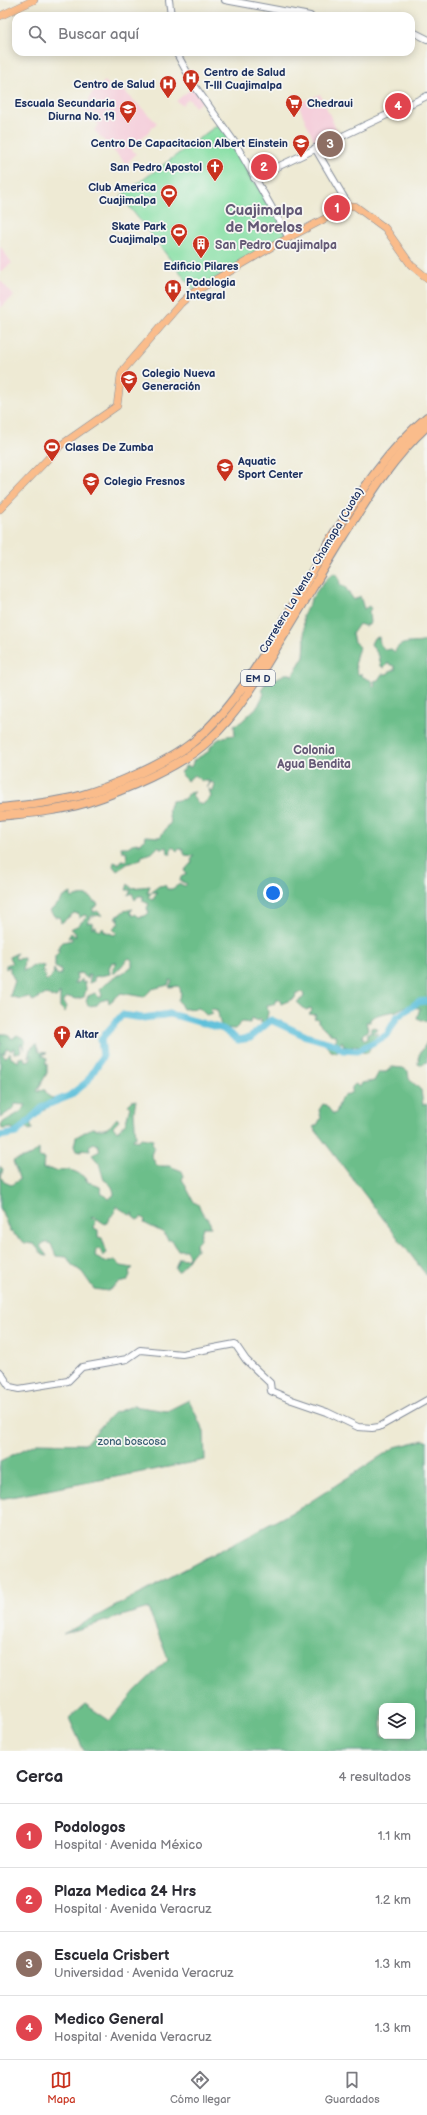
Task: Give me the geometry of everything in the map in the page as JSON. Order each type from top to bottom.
[{"type":"highway","name":"Carretera La Venta - Chamapa (Cuota)","points":[[0,808],[88,794],[148,769],[190,744],[204,732],[222,714],[254,669],[313,569],[369,481],[392,452],[427,417]]},
{"type":"highway","name":"Carretera La Venta - Chamapa (Cuota)","points":[[0,816],[85,803],[148,778],[180,762],[210,740],[227,722],[255,682],[377,484],[403,451],[427,426]]},
{"type":"main road","points":[[0,16],[34,0]]},
{"type":"main road","points":[[0,509],[61,445],[117,406],[121,375],[125,368],[181,303],[221,276],[289,238],[349,206],[360,209],[385,228],[411,265],[427,278]]},
{"type":"street","points":[[169,0],[170,12]]},
{"type":"street","points":[[225,0],[289,12]]},
{"type":"street","points":[[415,33],[427,39]]},
{"type":"street","points":[[178,56],[194,85],[221,122],[289,238]]},
{"type":"street","points":[[254,178],[427,96]]},
{"type":"street","points":[[315,148],[349,206]]},
{"type":"street","points":[[0,1372],[6,1383],[14,1389],[68,1381],[82,1367],[130,1358],[140,1350],[182,1354],[235,1344],[246,1360],[270,1383],[271,1391],[366,1428],[379,1427],[427,1400]]},
{"type":"shaded area","points":[[105,81],[113,90],[118,85],[157,123],[131,149],[136,154],[126,164],[94,130],[99,125],[85,113],[91,94]]},
{"type":"shaded area","name":"Centro de Salud T-lll Cuajimalpa","points":[[193,87],[203,101],[195,107],[189,99],[182,105],[176,101]]},
{"type":"shaded area","points":[[320,94],[339,135],[316,145],[298,104]]},
{"type":"shaded area","points":[[0,246],[12,263],[0,272]]},
{"type":"shaded area","points":[[0,280],[14,296],[0,308]]},
{"type":"green space","points":[[220,123],[289,238],[194,290],[121,196]]},
{"type":"green space","points":[[334,573],[339,577],[340,585],[345,587],[354,600],[360,596],[364,609],[369,606],[371,609],[369,611],[370,623],[365,626],[359,624],[352,634],[354,642],[360,647],[355,661],[357,672],[359,675],[361,673],[361,676],[372,681],[373,687],[375,686],[374,681],[378,680],[382,674],[387,674],[392,670],[395,670],[395,667],[388,663],[384,668],[381,666],[379,656],[371,644],[374,638],[379,637],[380,644],[385,650],[391,649],[395,652],[400,645],[423,642],[427,640],[427,1022],[417,1018],[420,1008],[404,1007],[396,1011],[380,1014],[370,1019],[370,1022],[366,1022],[368,1030],[362,1035],[364,1040],[367,1039],[367,1033],[371,1033],[371,1028],[376,1027],[377,1030],[373,1032],[374,1034],[378,1033],[368,1053],[362,1052],[362,1049],[357,1045],[349,1048],[344,1046],[342,1041],[337,1048],[337,1053],[331,1051],[326,1045],[328,1040],[336,1042],[335,1035],[330,1034],[330,1032],[328,1032],[318,1022],[318,1019],[314,1018],[316,1015],[309,1014],[312,1011],[311,1008],[306,1010],[297,1002],[304,997],[303,992],[296,993],[295,998],[281,1004],[280,1000],[276,1000],[274,1004],[267,1005],[268,1013],[265,1024],[260,1022],[262,1020],[260,1018],[259,1021],[251,1018],[250,1023],[242,1022],[235,1029],[225,1028],[222,1026],[217,1010],[212,1009],[210,1010],[213,1013],[206,1015],[199,1008],[183,1009],[178,1000],[181,994],[180,988],[178,986],[169,987],[172,981],[170,980],[168,985],[152,989],[144,997],[121,993],[109,1003],[108,999],[100,1001],[97,1005],[88,1006],[86,1000],[88,996],[95,993],[100,998],[102,995],[100,989],[132,966],[132,960],[129,958],[115,973],[113,973],[113,967],[117,963],[112,962],[109,968],[110,974],[94,977],[94,981],[89,983],[91,976],[87,975],[89,977],[88,979],[81,973],[76,974],[77,979],[74,983],[78,983],[82,979],[82,983],[85,982],[86,989],[84,997],[77,999],[68,997],[64,1000],[64,1003],[67,1006],[65,1012],[60,1007],[60,993],[56,998],[46,994],[33,1001],[28,997],[20,999],[10,996],[15,981],[10,971],[10,966],[6,969],[6,965],[12,963],[9,957],[17,953],[15,957],[16,959],[24,958],[23,971],[36,965],[44,966],[42,972],[46,972],[43,975],[46,976],[45,979],[47,981],[53,975],[54,969],[56,974],[61,975],[61,970],[55,967],[55,956],[59,952],[58,949],[56,950],[63,942],[72,940],[72,937],[68,938],[71,933],[76,937],[75,932],[70,929],[77,926],[88,916],[84,915],[79,918],[79,914],[74,913],[61,923],[60,917],[55,917],[50,911],[61,901],[62,898],[71,893],[71,898],[85,896],[93,899],[93,902],[96,902],[98,905],[92,909],[94,911],[93,913],[97,911],[102,915],[91,916],[87,923],[92,922],[92,928],[96,926],[96,929],[100,931],[103,928],[104,931],[114,935],[117,933],[113,929],[119,924],[117,919],[120,918],[115,918],[124,911],[133,909],[130,912],[133,916],[135,914],[139,917],[145,916],[149,913],[147,908],[149,904],[143,901],[143,896],[138,896],[135,900],[132,893],[128,895],[131,890],[126,890],[128,884],[131,888],[150,886],[147,893],[151,893],[148,897],[153,900],[157,892],[151,892],[159,886],[165,885],[167,889],[172,889],[180,884],[185,886],[187,884],[180,881],[181,877],[187,874],[184,871],[192,862],[191,860],[194,856],[185,855],[182,849],[177,851],[173,847],[170,851],[171,854],[168,854],[167,847],[161,849],[159,846],[152,853],[142,856],[141,859],[127,864],[117,871],[113,866],[114,862],[119,864],[121,860],[127,861],[126,851],[122,851],[121,847],[128,847],[137,843],[138,845],[145,840],[146,836],[160,837],[171,822],[168,811],[172,801],[184,799],[189,793],[195,792],[192,795],[198,803],[202,805],[211,797],[209,789],[213,792],[215,784],[211,782],[207,788],[209,781],[202,781],[194,775],[187,781],[180,772],[184,770],[185,766],[191,767],[194,760],[208,752],[212,744],[218,739],[235,735],[234,725],[241,722],[258,706],[264,694],[262,690],[264,685],[285,674],[291,674],[292,676],[304,656],[305,642],[303,615],[311,601],[310,600],[324,582]]},
{"type":"green space","points":[[0,1034],[8,1034],[12,1039],[17,1035],[25,1039],[24,1050],[22,1044],[20,1045],[21,1052],[14,1053],[14,1047],[11,1051],[8,1048],[5,1050],[5,1053],[2,1053],[5,1058],[10,1053],[11,1058],[19,1062],[19,1058],[24,1057],[25,1061],[30,1060],[32,1055],[28,1057],[30,1049],[36,1044],[39,1052],[47,1053],[41,1055],[46,1057],[47,1060],[45,1064],[47,1064],[47,1073],[37,1091],[40,1092],[39,1090],[45,1090],[47,1095],[55,1100],[46,1106],[45,1110],[32,1115],[30,1121],[32,1129],[29,1130],[25,1125],[17,1134],[13,1133],[13,1128],[2,1129],[1,1124],[22,1111],[26,1105],[15,1104],[14,1108],[0,1118],[0,1045],[2,1044],[0,1043]]},
{"type":"green space","points":[[427,1042],[427,1062],[420,1065],[418,1064],[419,1055]]},
{"type":"green space","points":[[392,1067],[403,1068],[408,1071],[409,1079],[421,1090],[423,1105],[427,1104],[427,1276],[313,1127],[317,1125],[321,1118],[319,1110],[323,1104],[326,1105],[333,1114],[336,1113],[341,1098],[352,1092],[352,1087],[355,1084],[360,1087],[362,1083],[374,1081],[379,1072],[386,1072]]},
{"type":"green space","points":[[136,1100],[134,1112],[136,1138],[134,1137],[133,1140],[138,1141],[141,1138],[153,1140],[152,1143],[154,1147],[151,1155],[157,1166],[169,1166],[182,1171],[184,1176],[182,1179],[194,1202],[199,1205],[211,1227],[203,1227],[199,1241],[196,1244],[197,1249],[178,1272],[175,1268],[179,1258],[188,1259],[189,1256],[186,1250],[178,1250],[172,1240],[168,1240],[164,1233],[144,1223],[145,1220],[142,1217],[137,1220],[132,1216],[133,1213],[130,1215],[116,1206],[115,1213],[105,1224],[93,1216],[91,1218],[96,1219],[94,1228],[98,1230],[98,1237],[102,1238],[107,1253],[103,1256],[100,1249],[96,1249],[95,1257],[105,1262],[115,1260],[121,1266],[133,1268],[129,1271],[130,1275],[127,1281],[118,1283],[108,1291],[94,1289],[82,1272],[72,1265],[67,1257],[56,1256],[51,1244],[45,1242],[40,1246],[47,1256],[43,1255],[34,1244],[25,1243],[9,1230],[0,1207],[0,1166],[3,1169],[1,1177],[4,1182],[11,1185],[19,1180],[13,1161],[32,1155],[39,1149],[39,1157],[44,1158],[43,1169],[56,1171],[69,1170],[77,1173],[88,1180],[85,1179],[86,1181],[100,1187],[102,1193],[108,1199],[114,1195],[113,1190],[110,1184],[104,1180],[99,1163],[92,1155],[100,1151],[98,1145],[94,1143],[89,1146],[90,1150],[81,1149],[81,1152],[76,1151],[74,1146],[76,1137],[92,1128],[107,1128],[117,1118],[119,1121],[113,1127],[117,1131],[119,1130],[126,1122],[130,1107],[128,1105],[132,1101]]},
{"type":"green space","name":"zona boscosa","points":[[189,1400],[204,1432],[205,1460],[0,1499],[0,1461],[37,1443],[85,1444],[113,1413],[133,1406],[167,1411]]},
{"type":"green space","points":[[424,1440],[427,1441],[427,1751],[84,1751],[69,1718],[85,1704],[110,1721],[136,1690],[168,1659],[148,1608],[63,1634],[302,1507],[395,1447]]},
{"type":"waterway","points":[[0,1136],[16,1133],[44,1106],[69,1096],[87,1082],[103,1056],[101,1039],[122,1015],[143,1018],[170,1014],[223,1029],[238,1040],[250,1038],[271,1020],[306,1036],[334,1044],[343,1050],[357,1051],[387,1035],[397,1017],[418,1002],[427,1001]]},
{"type":"place","name":"Centro de Salud T-lll Cuajimalpa","points":[[191,93]]},
{"type":"place","name":"Centro de Salud","points":[[168,99]]},
{"type":"place","name":"Medico General","points":[[398,106]]},
{"type":"place","name":"Chedraui","points":[[294,118]]},
{"type":"place","name":"Escuala Secundaria Diurna No. 19","points":[[128,124]]},
{"type":"place","name":"Escuela Crisbert","points":[[330,144]]},
{"type":"place","name":"Centro De Capacitacion Albert Einstein","points":[[301,158]]},
{"type":"place","name":"Plaza Medica 24 Hrs","points":[[264,167]]},
{"type":"place","name":"San Pedro Apostol","points":[[215,182]]},
{"type":"place","name":"Club America Cuajimalpa","points":[[169,208]]},
{"type":"place","name":"Podologos","points":[[337,208]]},
{"type":"place","name":"Skate Park Cuajimalpa","points":[[179,247]]},
{"type":"place","name":"Edificio Pilares","points":[[201,259]]},
{"type":"place","name":"Podologia Integral","points":[[173,303]]},
{"type":"place","name":"Colegio Nueva Generación","points":[[129,394]]},
{"type":"place","name":"Clases De Zumba","points":[[52,462]]},
{"type":"place","name":"Aquatic Sport Center","points":[[225,482]]},
{"type":"place","name":"Colegio Fresnos","points":[[91,496]]},
{"type":"place","name":"Altar","points":[[62,1049]]},
{"type":"district","name":"Cuajimalpa de Morelos","points":[[264,218]]},
{"type":"district","name":"San Pedro Cuajimalpa","points":[[276,245]]},
{"type":"district","name":"Colonia Agua Bendita","points":[[314,757]]}]
